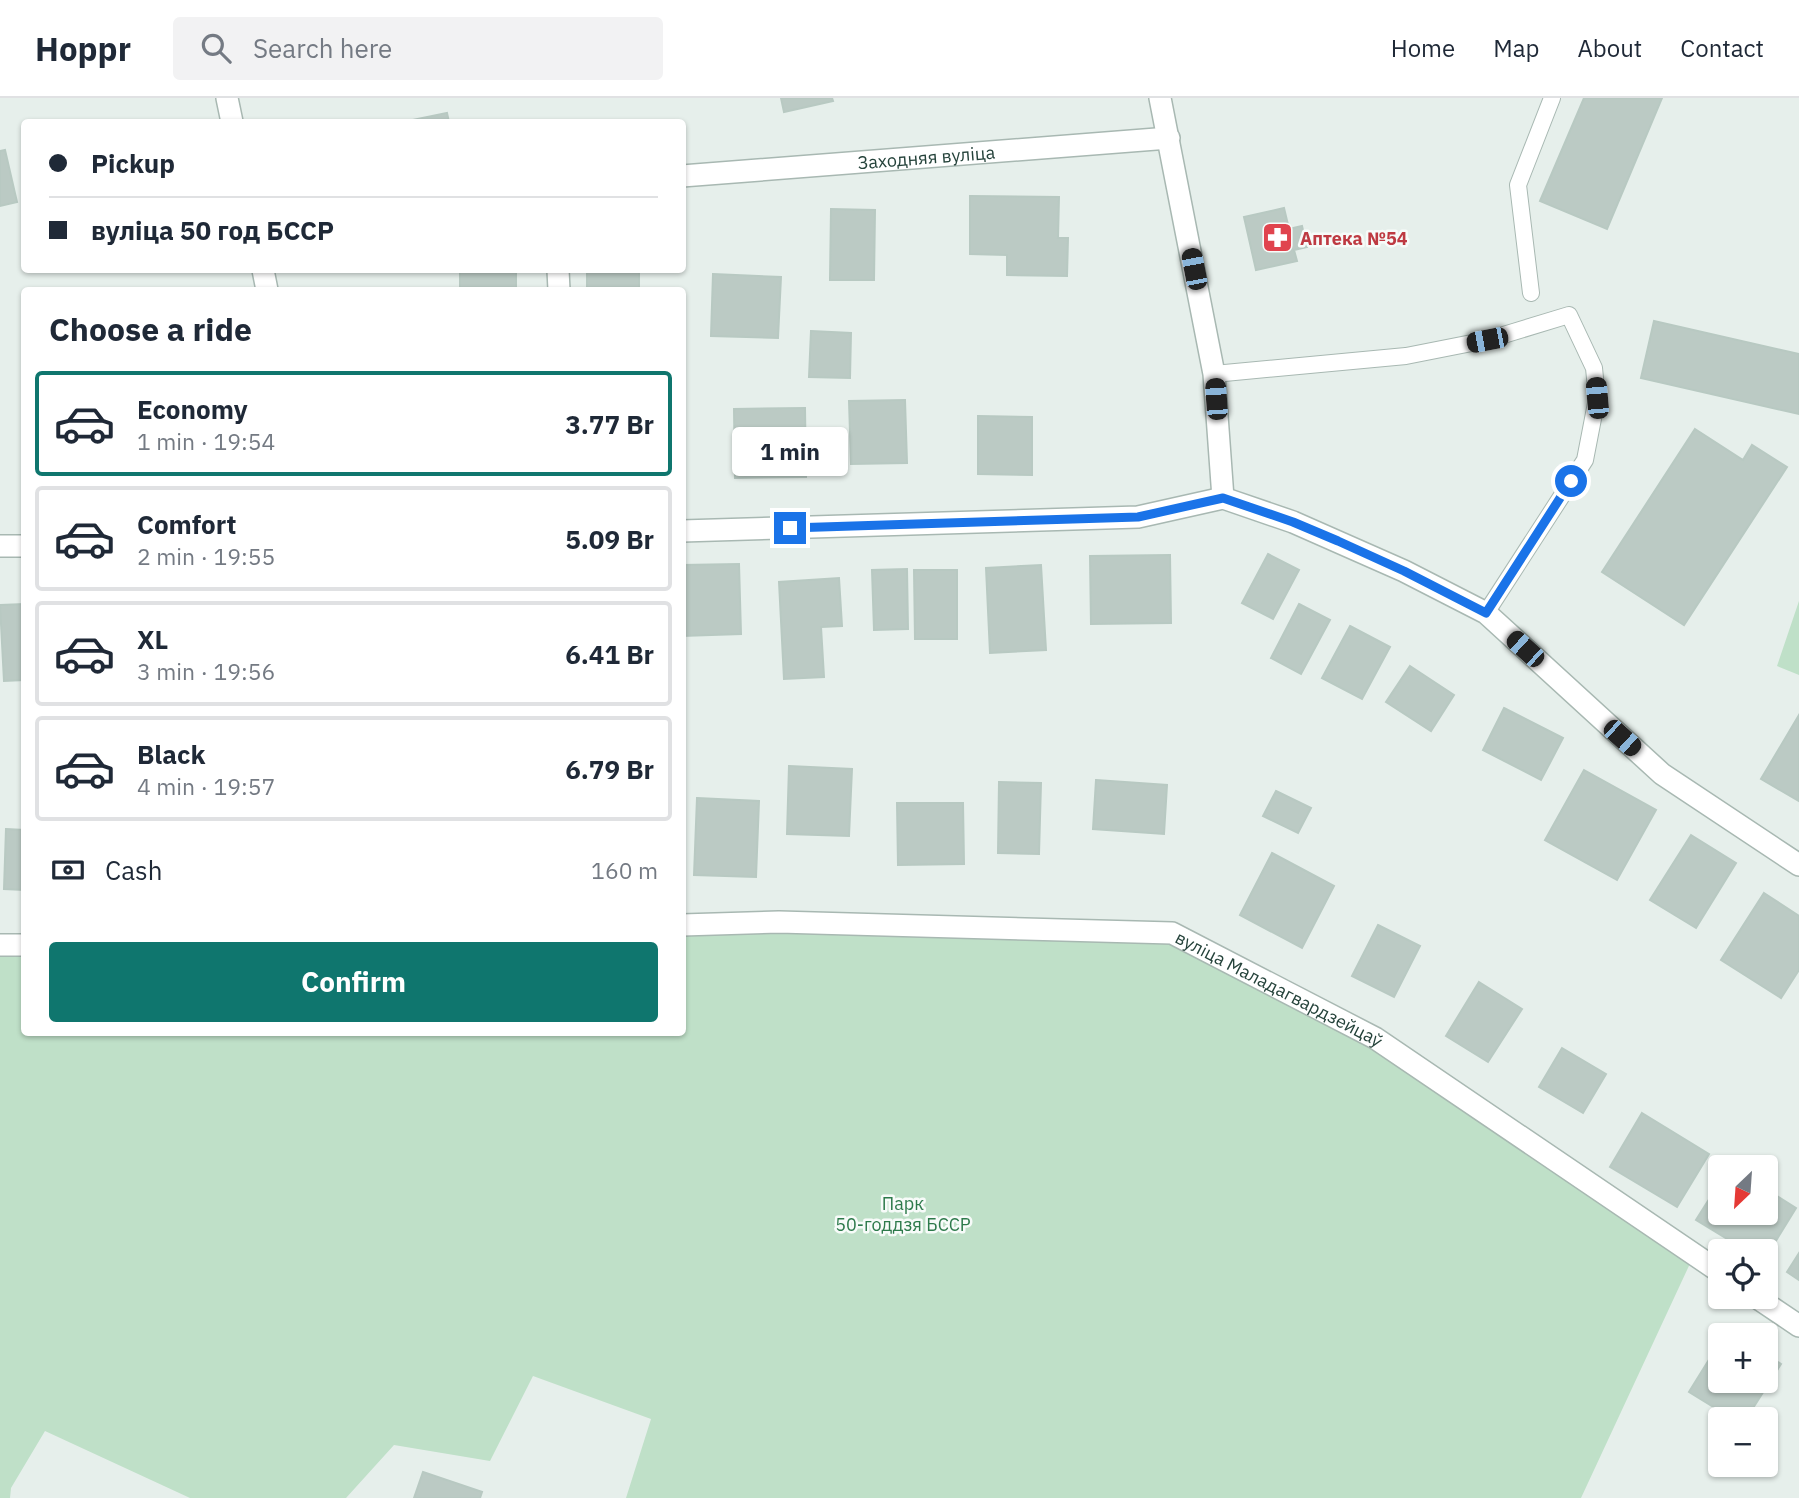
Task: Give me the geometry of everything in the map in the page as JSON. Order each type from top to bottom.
[{"type":"street","points":[[226,98],[231,119]]},
{"type":"street","points":[[1160,98],[1214,374],[1223,498]]},
{"type":"street","name":"Заходняя вуліца","points":[[686,176],[1168,138]]},
{"type":"street","points":[[686,531],[1138,517],[1223,498],[1318,533],[1404,571],[1486,613],[1661,774],[1799,865]]},
{"type":"street","points":[[0,546],[21,546]]},
{"type":"street","name":"вуліца Маладагвардзейцаў","points":[[686,925],[779,922],[1172,933],[1375,1038],[1708,1264]]},
{"type":"street","points":[[0,945],[21,945]]},
{"type":"street","points":[[1774,1309],[1799,1326]]},
{"type":"lane","points":[[1531,293],[1518,185],[1552,98]]},
{"type":"lane","points":[[1214,374],[1406,356],[1487,340],[1569,315],[1594,368],[1597,398],[1585,460],[1486,613]]},
{"type":"green space","points":[[1799,601],[1799,675],[1777,666]]},
{"type":"green space","name":"Парк 50-годдзя БССР","points":[[686,925],[1172,933],[1375,1038],[1694,1255],[1581,1498],[626,1498],[651,1419],[533,1376],[490,1461],[394,1445],[346,1498],[190,1498],[45,1431],[11,1488],[10,1498],[0,1498],[0,945],[21,945],[21,1036],[686,1036]]},
{"type":"building","points":[[781,98],[832,98],[833,101],[784,112]]},
{"type":"building","points":[[1584,98],[1662,98],[1607,229],[1540,201]]},
{"type":"building","points":[[447,113],[448,119],[418,119]]},
{"type":"building","points":[[5,150],[17,202],[0,206],[0,151]]},
{"type":"building","points":[[970,196],[1059,197],[1058,238],[1068,238],[1067,276],[1007,275],[1007,255],[970,254]]},
{"type":"building","name":"Аптека №54","points":[[1284,208],[1289,229],[1302,226],[1307,247],[1294,250],[1297,261],[1256,270],[1244,217]]},
{"type":"building","points":[[831,209],[875,210],[874,280],[830,280]]},
{"type":"building","points":[[460,273],[516,273],[516,287],[460,287]]},
{"type":"building","points":[[587,273],[639,273],[639,287],[587,287]]},
{"type":"building","points":[[713,274],[781,277],[778,338],[711,336]]},
{"type":"building","points":[[1654,321],[1799,354],[1799,414],[1641,378]]},
{"type":"building","points":[[811,331],[851,333],[850,378],[809,377]]},
{"type":"building","points":[[905,400],[907,463],[851,464],[849,401]]},
{"type":"building","points":[[805,408],[806,477],[735,478],[734,409]]},
{"type":"building","points":[[978,416],[1032,417],[1032,475],[978,474]]},
{"type":"building","points":[[1695,429],[1743,460],[1752,445],[1787,467],[1684,625],[1602,572]]},
{"type":"building","points":[[1268,554],[1299,570],[1273,619],[1242,603]]},
{"type":"building","points":[[1170,555],[1171,623],[1091,624],[1090,556]]},
{"type":"building","points":[[739,564],[741,634],[686,636],[686,565]]},
{"type":"building","points":[[1041,565],[1046,650],[990,653],[986,568]]},
{"type":"building","points":[[907,569],[908,629],[874,630],[872,570]]},
{"type":"building","points":[[914,570],[957,570],[957,639],[915,639]]},
{"type":"building","points":[[839,578],[842,626],[821,627],[824,677],[784,679],[779,582]]},
{"type":"building","points":[[21,604],[21,680],[4,681],[0,605]]},
{"type":"building","points":[[1299,604],[1330,620],[1301,674],[1271,658]]},
{"type":"building","points":[[1350,626],[1390,647],[1362,699],[1322,678]]},
{"type":"building","points":[[1410,666],[1454,695],[1431,731],[1386,702]]},
{"type":"building","points":[[1504,708],[1563,738],[1541,780],[1483,750]]},
{"type":"building","points":[[1799,715],[1799,801],[1761,779]]},
{"type":"building","points":[[789,766],[852,769],[849,836],[787,834]]},
{"type":"building","points":[[1584,770],[1656,810],[1617,880],[1545,840]]},
{"type":"building","points":[[1096,780],[1167,785],[1164,834],[1093,829]]},
{"type":"building","points":[[999,782],[1041,783],[1039,854],[998,853]]},
{"type":"building","points":[[1276,791],[1311,808],[1298,833],[1263,816]]},
{"type":"building","points":[[697,798],[759,801],[756,877],[694,875]]},
{"type":"building","points":[[897,803],[963,803],[964,864],[898,865]]},
{"type":"building","points":[[6,829],[21,830],[21,890],[4,889]]},
{"type":"building","points":[[1691,835],[1736,863],[1696,928],[1650,900]]},
{"type":"building","points":[[1272,853],[1334,886],[1302,948],[1240,915]]},
{"type":"building","points":[[1764,893],[1799,916],[1799,970],[1781,998],[1721,960]]},
{"type":"building","points":[[1378,925],[1420,946],[1394,997],[1352,976]]},
{"type":"building","points":[[1479,982],[1522,1009],[1488,1062],[1446,1036]]},
{"type":"building","points":[[1562,1048],[1606,1074],[1583,1113],[1539,1087]]},
{"type":"building","points":[[1642,1113],[1709,1154],[1677,1207],[1610,1167]]},
{"type":"building","points":[[1778,1197],[1796,1208],[1777,1239],[1727,1239],[1696,1220],[1708,1201],[1708,1225],[1778,1225]]},
{"type":"building","points":[[1799,1253],[1799,1280],[1787,1272]]},
{"type":"building","points":[[1708,1361],[1708,1393],[1763,1393],[1754,1407],[1713,1407],[1689,1392]]},
{"type":"building","points":[[423,1472],[482,1492],[480,1498],[414,1498]]},
{"type":"place","name":"Аптека №54","points":[[1277,238]]},
{"type":"route","points":[[790,528],[1138,517],[1223,498],[1338,541],[1486,613],[1571,481]]}]
